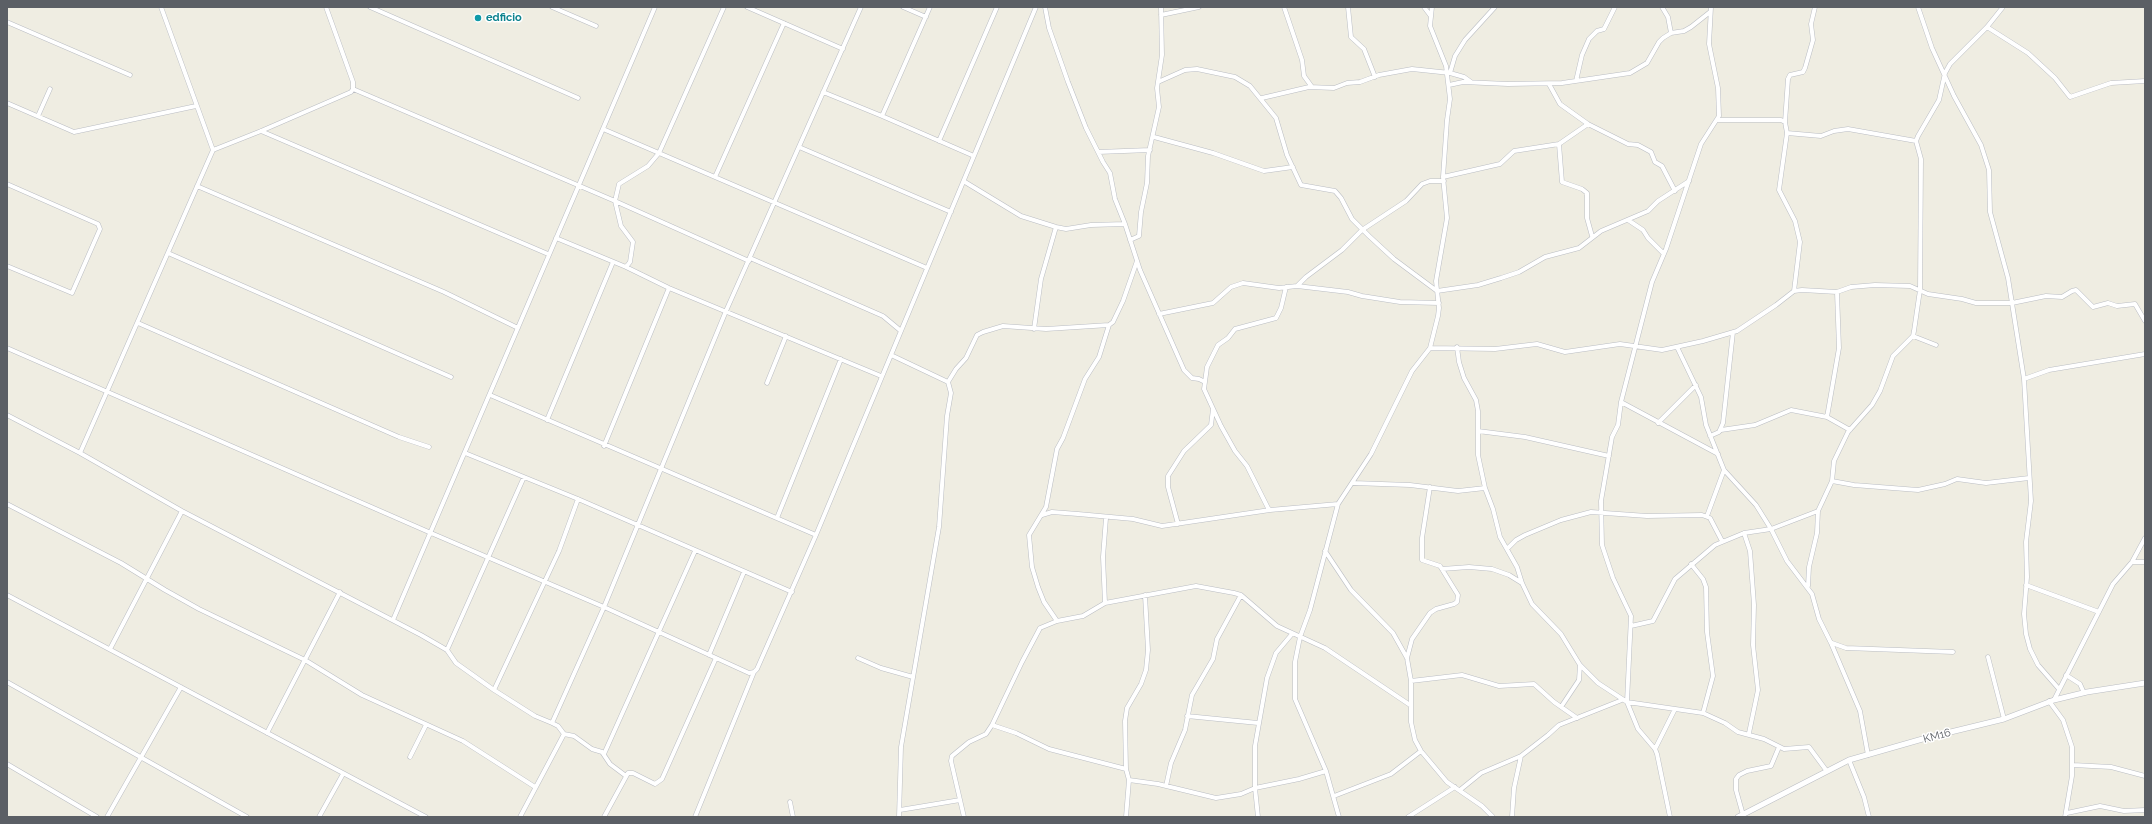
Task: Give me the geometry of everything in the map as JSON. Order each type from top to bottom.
[{"type":"street","points":[[80,453],[213,150],[160,7]]},
{"type":"street","points":[[326,7],[353,82],[353,89]]},
{"type":"street","points":[[370,7],[578,98]]},
{"type":"street","points":[[552,7],[596,26]]},
{"type":"street","points":[[393,620],[490,395],[548,254],[655,7]]},
{"type":"street","points":[[626,267],[630,262],[633,242],[622,229],[615,201],[619,184],[648,166],[659,153],[724,7]]},
{"type":"street","points":[[747,7],[843,49]]},
{"type":"street","points":[[552,723],[604,607],[726,311],[862,7]]},
{"type":"street","points":[[903,7],[926,17]]},
{"type":"street","points":[[882,116],[930,7]]},
{"type":"street","points":[[939,141],[997,7]]},
{"type":"street","points":[[695,817],[754,672],[757,669],[792,592],[881,376],[965,182],[974,156],[1036,7]]},
{"type":"street","points":[[1045,7],[1049,28],[1068,82],[1098,152],[1110,173],[1115,199],[1137,261],[1159,314],[1184,370],[1192,378],[1199,378],[1205,382]]},
{"type":"street","points":[[1130,240],[1139,236],[1141,212],[1146,191],[1150,150],[1154,137],[1159,107],[1158,82],[1162,55],[1161,7]]},
{"type":"street","points":[[1161,16],[1199,7]]},
{"type":"street","points":[[1284,7],[1302,60],[1304,76],[1312,88]]},
{"type":"street","points":[[1348,7],[1351,37],[1364,49],[1370,70],[1375,77]]},
{"type":"street","points":[[1424,7],[1430,15]]},
{"type":"street","points":[[1432,7],[1430,15],[1432,32],[1449,73]]},
{"type":"street","points":[[1339,817],[1326,771],[1295,699],[1295,662],[1300,637],[1310,610],[1338,504],[1353,483],[1385,427],[1412,371],[1430,348],[1438,316],[1439,303],[1437,291],[1437,270],[1447,218],[1444,179],[1447,120],[1450,99],[1449,73],[1455,56],[1464,40],[1495,7]]},
{"type":"street","points":[[1576,81],[1582,55],[1589,39],[1597,31],[1604,29],[1615,7]]},
{"type":"street","points":[[1662,7],[1668,17],[1671,33]]},
{"type":"street","points":[[1670,817],[1660,762],[1655,749],[1640,732],[1627,702],[1626,688],[1631,626],[1630,612],[1613,578],[1603,550],[1601,513],[1603,489],[1612,437],[1619,420],[1621,402],[1652,282],[1664,254],[1701,144],[1717,120],[1719,97],[1708,44],[1711,7]]},
{"type":"street","points":[[1794,291],[1800,242],[1795,220],[1779,190],[1787,133],[1785,122],[1788,79],[1790,75],[1800,73],[1805,68],[1814,40],[1811,24],[1816,7]]},
{"type":"street","points":[[1918,7],[1932,48],[1945,73],[1954,96],[1986,157],[1990,181],[1990,212],[2005,265],[2024,378],[2031,501],[2026,542],[2025,621],[2030,649],[2038,665],[2059,689]]},
{"type":"street","points":[[1808,586],[1809,567],[1818,532],[1818,511],[1832,481],[1834,461],[1850,430],[1872,404],[1880,391],[1893,356],[1913,336],[1920,290],[1921,159],[1916,141],[1939,100],[1945,73],[1964,48],[1987,27],[2003,7]]},
{"type":"street","points":[[1449,85],[1463,82],[1549,84],[1636,71],[1647,63],[1659,42],[1671,33],[1684,31],[1691,27],[1710,12]]},
{"type":"street","points":[[7,22],[130,75]]},
{"type":"street","points":[[715,177],[784,23]]},
{"type":"street","points":[[1987,27],[2028,53],[2055,78],[2070,97],[2111,82],[2145,81]]},
{"type":"street","points":[[1262,98],[1312,88],[1334,88],[1412,69],[1449,73],[1464,77],[1472,82]]},
{"type":"street","points":[[1158,82],[1185,70],[1205,70],[1243,81],[1262,98],[1278,123],[1293,167],[1301,185],[1331,190],[1338,194],[1352,219],[1362,230],[1394,259],[1437,291],[1478,285],[1512,275],[1545,257],[1579,248],[1600,230],[1648,211],[1658,201],[1689,181]]},
{"type":"street","points":[[1549,84],[1560,104],[1588,124],[1628,144],[1638,145],[1651,152],[1655,162],[1662,166],[1675,191]]},
{"type":"street","points":[[38,116],[50,89]]},
{"type":"street","points":[[213,150],[261,132],[350,92],[353,89]]},
{"type":"street","points":[[353,89],[749,260],[883,316],[891,321],[901,331]]},
{"type":"street","points":[[823,92],[974,156]]},
{"type":"street","points":[[7,103],[74,132],[196,106]]},
{"type":"street","points":[[1717,120],[1781,120],[1785,122]]},
{"type":"street","points":[[1297,286],[1306,277],[1342,250],[1362,230],[1406,202],[1422,184],[1430,180],[1444,179],[1500,164],[1514,151],[1559,144],[1588,124]]},
{"type":"street","points":[[603,129],[927,268]]},
{"type":"street","points":[[1787,133],[1824,136],[1834,132],[1848,130],[1916,141]]},
{"type":"street","points":[[261,132],[548,254]]},
{"type":"street","points":[[1154,137],[1213,153],[1264,171],[1293,167]]},
{"type":"street","points":[[1559,144],[1562,182],[1582,189],[1587,193],[1587,218],[1592,236]]},
{"type":"street","points":[[799,147],[951,212]]},
{"type":"street","points":[[1098,152],[1150,150]]},
{"type":"street","points":[[965,182],[1021,216],[1056,227],[1066,229],[1091,225],[1125,224]]},
{"type":"street","points":[[7,184],[98,224],[100,229],[72,294],[7,266]]},
{"type":"street","points":[[197,186],[444,292],[518,328]]},
{"type":"street","points":[[1628,220],[1643,230],[1648,238],[1664,254]]},
{"type":"street","points":[[1034,329],[1041,279],[1056,227]]},
{"type":"street","points":[[556,238],[626,267],[669,288],[881,376]]},
{"type":"street","points":[[168,253],[451,377]]},
{"type":"street","points":[[1057,621],[1044,602],[1032,567],[1029,535],[1047,503],[1057,449],[1063,438],[1086,379],[1099,357],[1109,325],[1113,322],[1123,300],[1137,261]]},
{"type":"street","points":[[547,420],[613,262]]},
{"type":"street","points":[[1159,314],[1212,303],[1231,287],[1244,283],[1286,287],[1297,286],[1348,292],[1389,301],[1439,303]]},
{"type":"street","points":[[1430,348],[1457,347],[1495,349],[1537,344],[1565,352],[1620,344],[1662,350],[1733,332],[1776,306],[1794,291],[1837,292],[1851,287],[1882,285],[1910,286],[1920,290],[1976,303],[2012,303],[2046,296],[2062,297],[2076,290],[2093,307],[2108,303],[2117,306],[2135,304],[2145,321]]},
{"type":"street","points":[[1270,510],[1247,466],[1235,451],[1221,426],[1204,388],[1207,366],[1218,345],[1228,338],[1235,329],[1276,318],[1281,308],[1286,287]]},
{"type":"street","points":[[604,446],[669,288]]},
{"type":"street","points":[[1827,417],[1839,348],[1837,292]]},
{"type":"street","points":[[138,323],[399,437],[429,448]]},
{"type":"street","points":[[898,817],[900,810],[901,747],[939,527],[947,416],[951,393],[948,382],[956,369],[966,358],[975,339],[980,333],[1003,326],[1017,326],[1034,329],[1109,325]]},
{"type":"street","points":[[1721,430],[1733,332]]},
{"type":"street","points":[[767,383],[786,336]]},
{"type":"street","points":[[1913,336],[1936,345]]},
{"type":"street","points":[[1457,347],[1459,362],[1464,378],[1476,400],[1478,455],[1485,488],[1493,508],[1500,538],[1517,567],[1522,583],[1532,604],[1561,634],[1580,665],[1598,683],[1622,700],[1703,713],[1725,723],[1738,732],[1750,733],[1779,747],[1790,749],[1809,747],[1826,770]]},
{"type":"street","points":[[1678,347],[1696,385],[1703,405],[1706,425],[1724,470],[1733,481],[1750,496],[1771,529],[1787,561],[1808,586],[1816,604],[1819,619],[1860,711],[1868,755]]},
{"type":"street","points":[[7,348],[604,607],[749,673],[754,672]]},
{"type":"street","points":[[2024,378],[2049,370],[2145,354]]},
{"type":"street","points":[[891,355],[948,382]]},
{"type":"street","points":[[776,518],[841,359]]},
{"type":"street","points":[[1658,423],[1696,385]]},
{"type":"street","points":[[490,395],[604,446],[816,535]]},
{"type":"street","points":[[1621,402],[1718,454]]},
{"type":"street","points":[[1178,524],[1168,487],[1168,476],[1184,451],[1211,426],[1213,407]]},
{"type":"street","points":[[1710,436],[1721,430],[1755,425],[1791,410],[1827,417],[1850,430]]},
{"type":"street","points":[[7,415],[80,453],[182,511],[340,592],[447,650],[456,663],[494,690],[535,716],[558,726],[564,734],[574,736],[604,754],[610,764],[626,776]]},
{"type":"street","points":[[1478,431],[1525,437],[1609,456]]},
{"type":"street","points":[[465,453],[578,499],[637,526],[792,592]]},
{"type":"street","points":[[1722,540],[1708,516],[1724,470]]},
{"type":"street","points":[[447,650],[487,557],[524,477]]},
{"type":"street","points":[[1832,481],[1854,485],[1918,490],[1945,484],[1957,478],[1986,483],[2029,478]]},
{"type":"street","points":[[1353,483],[1430,487],[1458,491],[1485,488]]},
{"type":"street","points":[[1406,658],[1412,639],[1430,613],[1436,609],[1457,602],[1457,591],[1447,579],[1440,566],[1422,560],[1420,554],[1430,487]]},
{"type":"street","points":[[494,690],[544,582],[578,499]]},
{"type":"street","points":[[7,504],[121,563],[165,590],[241,630],[306,660],[334,676],[362,695],[463,741],[534,787]]},
{"type":"street","points":[[1040,516],[1052,512],[1139,520],[1162,526],[1270,510],[1338,504]]},
{"type":"street","points":[[110,649],[182,511]]},
{"type":"street","points":[[1631,626],[1653,621],[1672,584],[1691,564],[1722,540],[1744,533],[1771,529],[1818,511]]},
{"type":"street","points":[[1506,549],[1516,540],[1561,520],[1580,514],[1601,513],[1646,516],[1708,516]]},
{"type":"street","points":[[1105,603],[1103,557],[1106,518]]},
{"type":"street","points":[[1744,533],[1750,552],[1754,604],[1753,645],[1758,690],[1750,733]]},
{"type":"street","points":[[2145,538],[2132,562],[2113,584],[2059,689],[2051,701],[2056,707],[2069,732],[2073,765],[2066,815],[2100,806],[2124,812],[2145,810]]},
{"type":"street","points":[[604,754],[695,551]]},
{"type":"street","points":[[1326,551],[1351,590],[1393,634],[1406,658],[1411,681],[1410,705],[1412,728],[1415,740],[1421,751],[1447,782],[1482,806],[1493,817]]},
{"type":"street","points":[[2132,562],[2145,562]]},
{"type":"street","points":[[1691,564],[1703,579],[1706,587],[1707,632],[1712,676],[1703,713]]},
{"type":"street","points":[[1442,569],[1469,567],[1492,569],[1509,575],[1522,583]]},
{"type":"street","points":[[709,655],[744,572]]},
{"type":"street","points":[[2026,585],[2099,612]]},
{"type":"street","points":[[964,817],[951,761],[952,756],[969,742],[986,734],[992,725],[1036,632],[1040,628],[1057,621],[1083,616],[1105,603],[1196,586],[1241,596],[1272,622],[1292,634],[1326,648],[1410,705]]},
{"type":"street","points":[[267,733],[340,592]]},
{"type":"street","points":[[7,595],[426,817]]},
{"type":"street","points":[[1126,817],[1129,780],[1126,769],[1125,721],[1127,708],[1141,684],[1147,659],[1145,595]]},
{"type":"street","points":[[1166,786],[1171,763],[1185,730],[1187,716],[1197,686],[1213,659],[1218,639],[1241,596]]},
{"type":"street","points":[[1258,817],[1255,788],[1255,746],[1258,724],[1270,665],[1276,653],[1292,634]]},
{"type":"street","points":[[1831,643],[1846,648],[1953,652]]},
{"type":"street","points":[[1988,657],[2004,719]]},
{"type":"street","points":[[604,817],[628,773],[633,773],[655,784],[662,779],[716,658]]},
{"type":"street","points":[[858,658],[881,668],[913,677]]},
{"type":"street","points":[[1561,707],[1579,680],[1580,665]]},
{"type":"street","points":[[1411,681],[1462,675],[1499,686],[1534,684],[1561,707],[1577,718]]},
{"type":"street","points":[[2066,675],[2082,686],[2084,693]]},
{"type":"street","points":[[7,682],[247,817]]},
{"type":"street","name":"KM16","points":[[1744,815],[1826,770],[1848,760],[2004,719],[2051,701],[2084,693],[2145,683]]},
{"type":"street","points":[[107,817],[181,687]]},
{"type":"street","points":[[1460,790],[1481,773],[1521,756],[1548,736],[1559,725],[1622,700]]},
{"type":"street","points":[[1655,749],[1676,709]]},
{"type":"street","points":[[1187,716],[1203,716],[1258,724]]},
{"type":"street","points":[[410,757],[426,725]]},
{"type":"street","points":[[992,725],[1016,733],[1049,749],[1126,769]]},
{"type":"street","points":[[520,817],[534,787],[564,734]]},
{"type":"street","points":[[1744,815],[1736,790],[1736,779],[1739,774],[1747,771],[1771,766],[1779,747]]},
{"type":"street","points":[[1334,796],[1391,774],[1421,751]]},
{"type":"street","points":[[1512,817],[1514,788],[1521,756]]},
{"type":"street","points":[[1848,760],[1864,797],[1869,817]]},
{"type":"street","points":[[7,764],[97,817]]},
{"type":"street","points":[[2073,765],[2111,767],[2145,776]]},
{"type":"street","points":[[1129,780],[1166,786],[1216,798],[1241,794],[1255,788],[1299,779],[1326,771]]},
{"type":"street","points":[[319,817],[344,774]]},
{"type":"street","points":[[1408,817],[1455,787]]},
{"type":"street","points":[[900,810],[960,800]]},
{"type":"street","points":[[790,802],[793,817]]},
{"type":"place","name":"edficio","points":[[478,18]]}]
